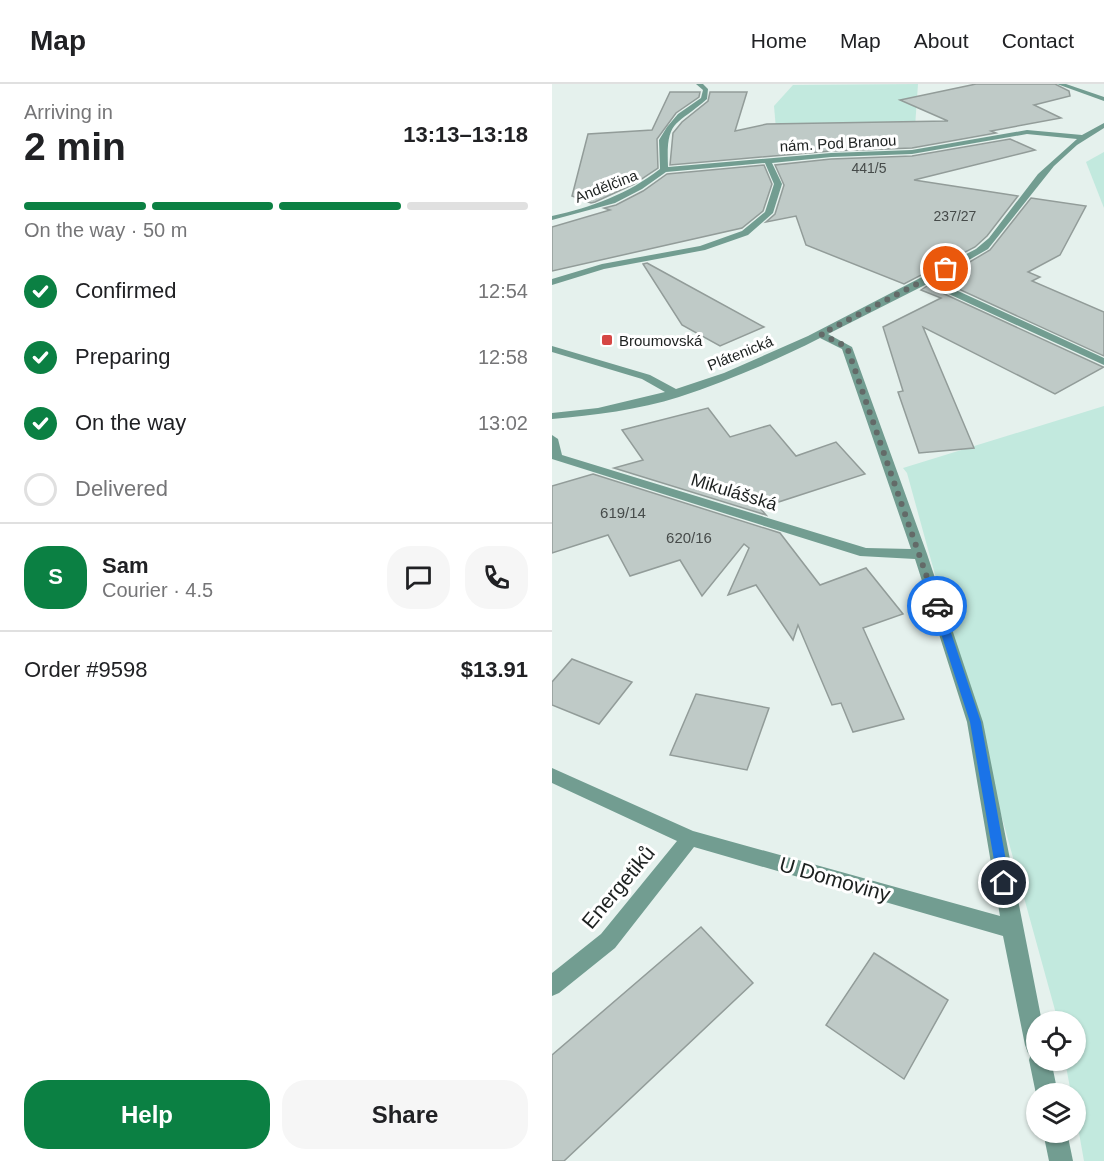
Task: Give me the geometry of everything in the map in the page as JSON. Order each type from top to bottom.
[{"type":"street","points":[[664,170],[663,140],[680,115],[704,99],[706,90],[699,84]]},
{"type":"street","points":[[1060,84],[1104,99]]},
{"type":"street","points":[[1081,137],[1104,125]]},
{"type":"street","name":"nám. Pod Branou","points":[[664,170],[767,160],[912,152],[1011,134],[1055,133],[1081,137]]},
{"type":"street","name":"Plátenická","points":[[552,416],[582,414],[676,394],[740,371],[821,334],[927,280],[984,248],[1050,163],[1081,137]]},
{"type":"street","points":[[552,282],[602,267],[702,248],[745,233],[769,213],[778,184],[767,160]]},
{"type":"street","name":"Andělčina","points":[[552,218],[619,198],[645,187],[664,170]]},
{"type":"street","points":[[927,280],[1104,362]]},
{"type":"street","points":[[821,334],[847,347],[920,554],[975,722],[1029,1011]]},
{"type":"street","points":[[552,349],[646,377],[676,394]]},
{"type":"street","name":"Mikulášská","points":[[552,439],[557,457],[865,553],[920,554]]},
{"type":"street","name":"U Domoviny","points":[[552,776],[690,838],[1012,929]]},
{"type":"street","name":"Energetiků","points":[[552,986],[608,940],[690,838]]},
{"type":"street","points":[[1057,1143],[1061,1161]]},
{"type":"green space","points":[[918,84],[915,127],[776,129],[774,106],[793,85]]},
{"type":"green space","points":[[1104,152],[1104,208],[1086,162]]},
{"type":"green space","points":[[1104,406],[1104,1161],[1084,1161],[1081,1143],[1086,1143],[1086,1083],[1069,1083],[1067,1071],[1086,1071],[1086,1011],[1055,1011],[907,473],[903,468]]},
{"type":"building","points":[[976,84],[1055,84],[1069,91],[1070,96],[1034,105],[1061,118],[991,131],[996,133],[912,148],[831,151],[670,165],[673,133],[682,122],[708,101],[710,92],[747,92],[735,131],[767,124],[948,121],[900,100]]},
{"type":"building","points":[[670,92],[700,92],[699,97],[676,113],[657,139],[658,168],[634,184],[595,202],[591,203],[572,196],[588,134],[652,130]]},
{"type":"building","points":[[1010,139],[1035,150],[914,180],[1018,196],[987,236],[975,247],[904,284],[806,245],[796,216],[766,222],[775,214],[784,185],[775,165],[831,159],[912,156]]},
{"type":"building","points":[[764,165],[772,184],[763,211],[742,228],[552,271],[552,227],[610,210],[604,208],[616,205],[643,191],[667,174]]},
{"type":"building","points":[[1031,198],[1086,206],[1060,255],[1028,272],[1040,277],[1032,281],[1104,312],[1104,356],[939,280],[990,250]]},
{"type":"building","points":[[647,263],[764,327],[720,346],[682,325],[643,264]]},
{"type":"building","points":[[927,286],[1104,367],[1055,394],[923,327],[974,448],[919,453],[898,392],[903,391],[883,327],[941,298],[921,290]]},
{"type":"building","points":[[708,408],[730,437],[770,425],[796,456],[836,442],[865,474],[760,508],[766,515],[614,468],[643,460],[622,430]]},
{"type":"building","points":[[593,474],[780,533],[820,585],[866,568],[903,614],[863,628],[904,719],[853,732],[841,703],[832,705],[798,625],[793,640],[756,585],[728,595],[749,548],[744,544],[702,596],[680,560],[630,576],[608,535],[552,553],[552,486]]},
{"type":"building","points":[[572,659],[632,682],[599,724],[552,705],[552,682]]},
{"type":"building","points":[[696,694],[769,708],[747,770],[670,755]]},
{"type":"building","points":[[701,927],[753,983],[564,1161],[552,1161],[552,1055]]},
{"type":"building","points":[[874,953],[948,1000],[904,1079],[826,1025]]},
{"type":"way so far","points":[[937,606],[847,347],[821,334],[946,269]]},
{"type":"place","name":"Broumovská","points":[[607,340]]},
{"type":"route","points":[[937,606],[975,722],[1004,883]]}]
